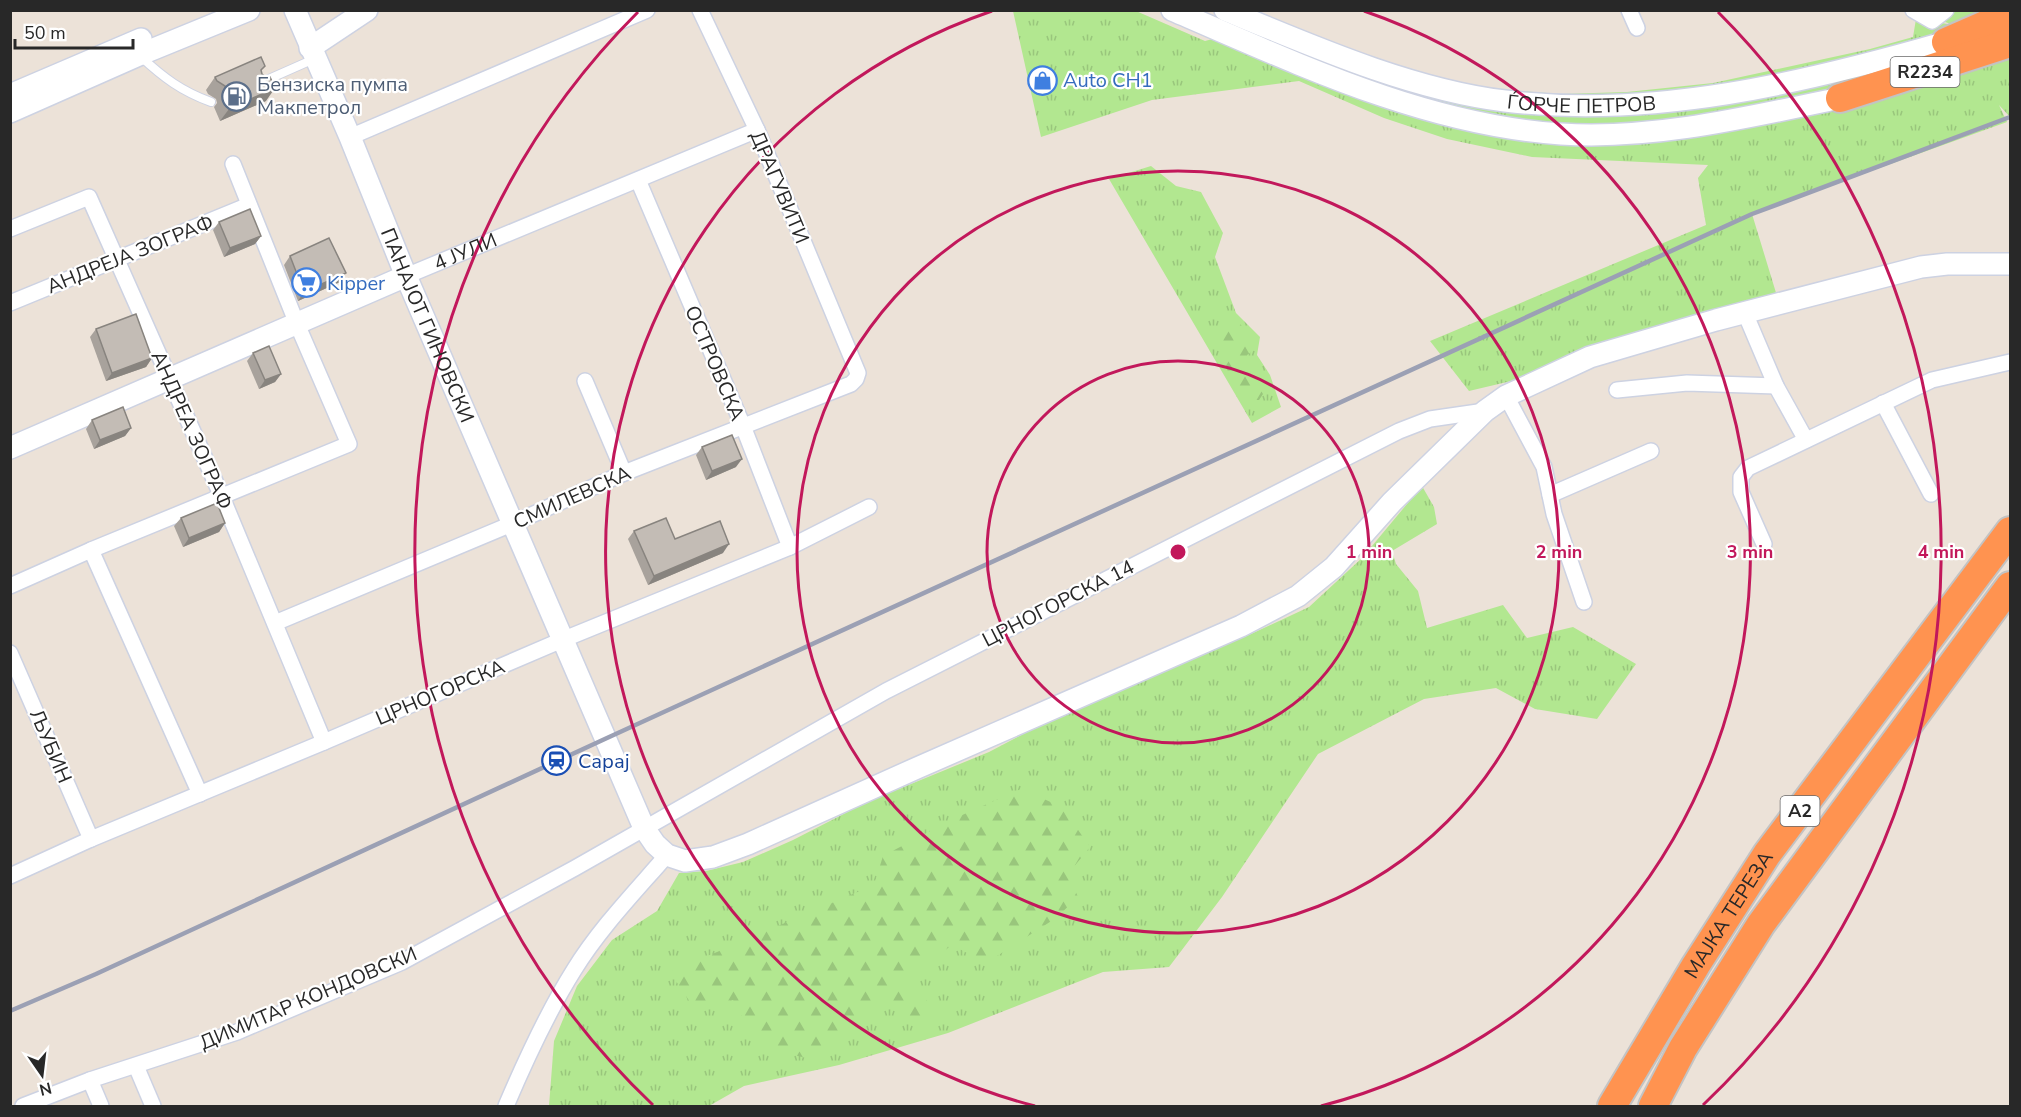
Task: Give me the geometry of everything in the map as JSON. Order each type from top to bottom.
[{"type":"highway","name":"R2234","points":[[1946,42],[2010,14]]},
{"type":"highway","name":"R2234","points":[[1946,42],[2010,21]]},
{"type":"highway","name":"R2234","points":[[1840,98],[2010,43]]},
{"type":"highway","name":"R2234","points":[[1840,98],[2010,65]]},
{"type":"highway","name":"МАЈКА ТЕРЕЗА","points":[[1612,1107],[1696,965],[1767,855],[2010,531]]},
{"type":"highway","name":"МАЈКА ТЕРЕЗА","points":[[1653,1107],[1683,1048],[1761,924],[2010,586]]},
{"type":"main road","points":[[10,95],[211,10]]},
{"type":"main road","points":[[10,112],[249,10]]},
{"type":"main road","name":"ПАНАЈОТ ГИНОВСКИ","points":[[295,10],[350,137],[406,276],[644,828],[655,844],[668,855]]},
{"type":"main road","points":[[313,53],[367,10]]},
{"type":"main road","name":"ЃОРЧЕ ПЕТРОВ","points":[[1172,10],[1355,86],[1440,114],[1525,131],[1590,135],[1666,130],[1840,98]]},
{"type":"main road","name":"ЃОРЧЕ ПЕТРОВ","points":[[1226,10],[1384,72],[1434,87],[1504,101],[1563,106],[1628,105],[1709,96],[1799,80],[1946,42]]},
{"type":"main road","points":[[668,855],[686,861],[713,857],[748,844],[1241,626],[1298,596],[1334,567],[1392,502],[1485,411],[1506,396],[1590,357],[1921,267],[1947,264],[2010,264]]},
{"type":"main road","name":"4 ЈУЛИ","points":[[10,448],[406,276]]},
{"type":"street","points":[[350,137],[647,10]]},
{"type":"street","name":"ДРАГУВИТИ","points":[[700,10],[757,130],[854,366]]},
{"type":"street","points":[[1629,10],[1637,28]]},
{"type":"street","points":[[1913,10],[1932,21],[1946,10]]},
{"type":"street","name":"4 ЈУЛИ","points":[[406,276],[757,130]]},
{"type":"street","points":[[10,586],[91,550],[349,444],[297,324],[233,164]]},
{"type":"street","name":"ОСТРОВСКА","points":[[638,180],[742,426],[790,547]]},
{"type":"street","name":"АНДРЕА ЗОГРАФ","points":[[10,229],[89,197],[222,497],[324,742]]},
{"type":"street","name":"АНДРЕЈА ЗОГРАФ","points":[[10,303],[249,205]]},
{"type":"street","points":[[1745,313],[1776,386],[1806,440]]},
{"type":"street","points":[[1764,544],[1740,492],[1741,477],[1748,468],[1932,380],[2010,362]]},
{"type":"street","name":"СМИЛЕВСКА","points":[[275,623],[514,523],[624,473],[851,384],[856,380],[858,373],[854,366]]},
{"type":"street","points":[[585,381],[624,473]]},
{"type":"street","points":[[1617,390],[1687,383],[1776,386]]},
{"type":"street","points":[[1506,396],[1544,467],[1554,514],[1584,602]]},
{"type":"street","points":[[1883,403],[1931,494]]},
{"type":"street","name":"ЦРНОГОРСКА 14","points":[[644,828],[886,691],[1371,444],[1430,419],[1485,411]]},
{"type":"street","points":[[1550,495],[1651,451]]},
{"type":"street","name":"ЦРНОГОРСКА","points":[[10,876],[90,839],[562,640],[790,547],[869,507]]},
{"type":"street","points":[[91,550],[200,794]]},
{"type":"street","name":"ЉУБИН","points":[[10,653],[90,839]]},
{"type":"street","name":"ДИМИТАР КОНДОВСКИ","points":[[23,1107],[90,1080],[237,1032],[402,962],[644,828]]},
{"type":"street","points":[[507,1107],[525,1061],[574,969],[602,931],[668,855]]},
{"type":"street","points":[[136,1066],[153,1107]]},
{"type":"street","points":[[90,1080],[101,1107]]},
{"type":"lane","points":[[258,84],[313,53]]},
{"type":"lane","points":[[139,55],[187,94],[211,102]]},
{"type":"green space","points":[[1013,11],[1136,11],[1205,41],[1220,37],[1220,11],[1417,73],[1492,89],[1560,94],[1627,92],[1713,83],[1870,49],[1913,37],[1916,19],[1954,25],[1912,11],[2010,11],[2010,117],[1999,105],[2007,122],[1752,214],[1777,296],[1524,378],[1469,391],[1430,341],[1706,225],[1698,178],[1708,165],[1532,157],[1447,139],[1384,118],[1299,81],[1152,100],[1041,137]]},
{"type":"green space","points":[[1151,166],[1176,186],[1201,192],[1223,233],[1215,257],[1236,313],[1260,337],[1257,355],[1270,375],[1281,407],[1252,423],[1109,179]]},
{"type":"green space","points":[[1227,322],[1240,324],[1256,341],[1250,353],[1238,361],[1250,374],[1263,381],[1267,388],[1259,400],[1245,400],[1236,381],[1225,366],[1214,336]]},
{"type":"green space","points":[[1422,486],[1434,507],[1437,524],[1392,551],[1396,564],[1418,591],[1427,628],[1503,605],[1527,638],[1573,627],[1636,664],[1597,719],[1535,709],[1496,688],[1424,699],[1318,754],[1222,897],[1169,967],[1103,972],[948,1033],[839,1065],[744,1086],[709,1106],[549,1106],[554,1041],[577,986],[612,940],[657,911],[679,873],[706,871],[743,862],[793,840],[867,802],[989,752],[1048,721],[1309,607],[1362,558]]},
{"type":"green space","points":[[1021,789],[1062,807],[1090,847],[1068,874],[1078,897],[1056,918],[986,963],[952,945],[897,986],[925,998],[936,1014],[916,1022],[884,1003],[856,1029],[806,1058],[758,1046],[733,1000],[694,1008],[670,972],[874,885],[883,856],[951,820]]},
{"type":"building","points":[[261,57],[265,66],[261,70],[262,74],[270,77],[275,88],[229,109],[223,94],[226,91],[225,86],[215,77]]},
{"type":"building","points":[[250,209],[261,236],[230,248],[219,222]]},
{"type":"building","points":[[329,238],[346,273],[304,292],[290,256]]},
{"type":"building","points":[[136,314],[152,358],[112,373],[96,329]]},
{"type":"building","points":[[269,346],[281,374],[265,380],[253,353]]},
{"type":"building","points":[[123,407],[131,428],[100,440],[92,420]]},
{"type":"building","points":[[732,435],[742,459],[712,471],[702,447]]},
{"type":"building","points":[[217,503],[225,523],[189,538],[181,518]]},
{"type":"building","points":[[666,518],[675,539],[720,521],[729,544],[654,576],[634,531]]},
{"type":"railway","points":[[10,1011],[96,974],[1752,214],[2010,117]]},
{"type":"place","name":"Auto CH1","points":[[1042,80]]},
{"type":"place","name":"Бензиска пумпа Макпетрол","points":[[236,96]]},
{"type":"place","name":"Kipper","points":[[306,283]]},
{"type":"place","name":"Сарај","points":[[557,761]]}]
